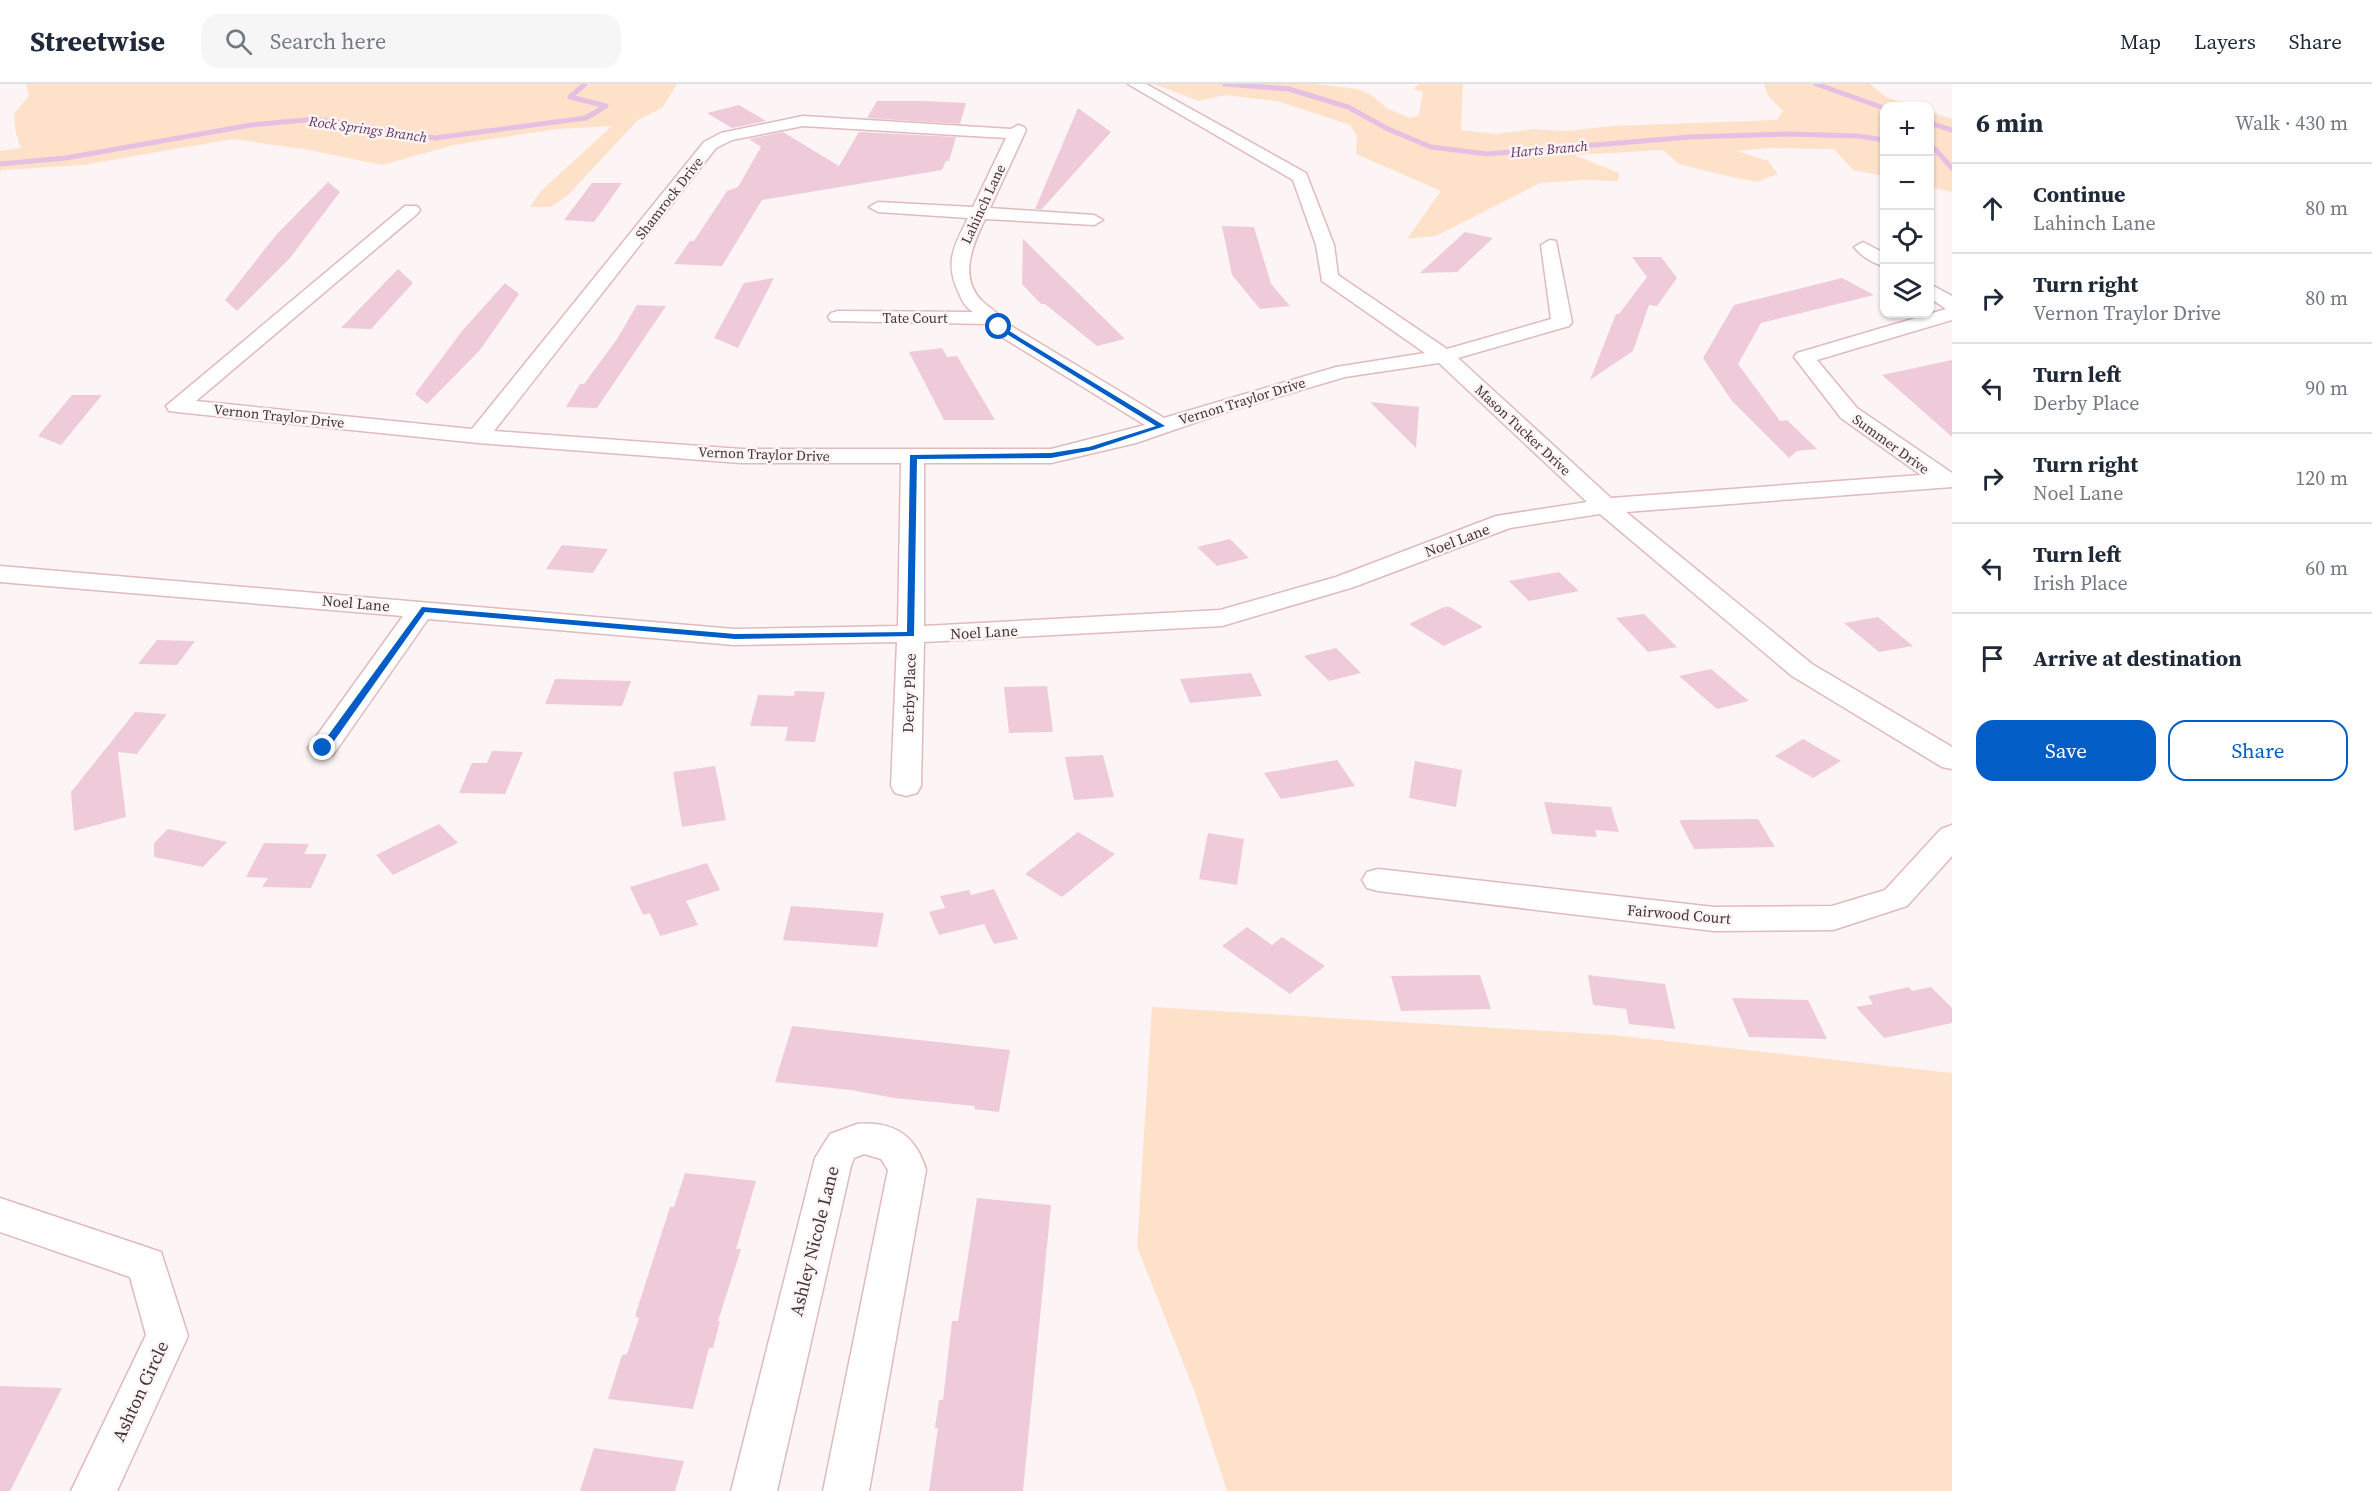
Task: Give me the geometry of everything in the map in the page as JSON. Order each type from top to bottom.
[{"type":"street","name":"Mason Tucker Drive","points":[[1135,84],[1300,177],[1325,245],[1329,277],[1444,356],[1605,506],[1802,670],[1952,760]]},
{"type":"street","name":"Shamrock Drive","points":[[478,436],[710,145],[727,136],[803,121],[1017,132]]},
{"type":"street","name":"Lahinch Lane","points":[[1017,132],[961,250],[960,277],[973,303],[993,318],[999,327],[1161,426]]},
{"type":"street","points":[[878,207],[1094,220]]},
{"type":"street","name":"Vernon Traylor Drive","points":[[411,210],[177,406],[478,436],[741,456],[1051,456],[1091,449],[1343,371],[1444,356],[1563,322],[1555,291],[1550,245]]},
{"type":"street","points":[[1863,247],[1880,258]]},
{"type":"street","points":[[1934,293],[1952,305]]},
{"type":"street","name":"Summer Drive","points":[[1947,480],[1849,413],[1804,357],[1952,314]]},
{"type":"street","name":"Tate Court","points":[[838,317],[993,318]]},
{"type":"street","name":"Derby Place","points":[[906,786],[913,457]]},
{"type":"street","name":"Noel Lane","points":[[0,574],[735,637],[911,634],[1222,618],[1345,582],[1505,521],[1605,506],[1947,480]]},
{"type":"street","points":[[323,748],[422,609]]},
{"type":"street","name":"Fairwood Court","points":[[1378,880],[1531,900],[1714,919],[1833,918],[1896,898],[1952,836]]},
{"type":"street","name":"Ashley Nicole Lane","points":[[754,1491],[832,1166],[837,1152],[844,1144],[857,1139],[875,1140],[891,1144],[902,1154],[907,1170],[846,1491]]},
{"type":"street","name":"Ashton Circle","points":[[0,1215],[147,1265],[167,1336],[94,1491]]},
{"type":"shaded area","points":[[26,84],[677,84],[663,107],[637,121],[567,196],[551,207],[530,207],[541,191],[612,126],[557,129],[454,145],[382,165],[309,150],[233,139],[83,165],[2,170],[0,172],[0,151],[21,148],[16,133],[14,114],[29,96]]},
{"type":"shaded area","points":[[1154,84],[1316,84],[1358,89],[1371,95],[1388,109],[1410,118],[1419,115],[1423,92],[1413,89],[1420,84],[1463,84],[1461,130],[1496,134],[1533,129],[1566,131],[1612,126],[1777,120],[1783,111],[1768,96],[1764,84],[1870,84],[1886,97],[1900,102],[1880,102],[1880,175],[1853,170],[1834,149],[1769,148],[1737,151],[1768,161],[1778,174],[1757,182],[1679,164],[1663,150],[1574,155],[1619,173],[1618,181],[1583,180],[1540,183],[1436,236],[1407,239],[1441,191],[1356,154],[1357,136],[1350,125],[1277,101],[1225,95],[1199,101]]},
{"type":"shaded area","points":[[1934,113],[1952,119],[1952,192],[1934,188]]},
{"type":"shaded area","points":[[1152,1007],[1613,1035],[1952,1073],[1952,1491],[1227,1491],[1194,1390],[1137,1247]]},
{"type":"building","points":[[877,101],[966,103],[960,124],[867,118]]},
{"type":"building","points":[[739,105],[766,121],[732,128],[707,113]]},
{"type":"building","points":[[1078,108],[1111,132],[1042,209],[1035,209]]},
{"type":"building","points":[[783,132],[839,166],[859,132],[956,137],[949,161],[946,161],[942,170],[762,200],[722,266],[674,264],[690,241],[694,241],[727,191],[738,187],[761,147],[749,139]]},
{"type":"building","points":[[328,182],[340,192],[290,258],[237,311],[225,300],[276,235]]},
{"type":"building","points":[[592,183],[622,183],[594,222],[564,220]]},
{"type":"building","points":[[1222,226],[1254,227],[1271,284],[1290,306],[1260,309],[1232,275]]},
{"type":"building","points":[[1465,232],[1493,238],[1457,272],[1420,273]]},
{"type":"building","points":[[1023,239],[1125,339],[1097,346],[1045,304],[1041,304],[1022,284]]},
{"type":"building","points":[[1632,257],[1661,257],[1677,278],[1657,306],[1649,305],[1633,351],[1590,380],[1616,314],[1619,314],[1647,277]]},
{"type":"building","points":[[398,269],[413,283],[371,329],[341,328]]},
{"type":"building","points":[[774,278],[738,348],[714,338],[744,283]]},
{"type":"building","points":[[1842,278],[1874,295],[1761,323],[1738,364],[1780,421],[1787,420],[1817,449],[1797,451],[1789,458],[1732,401],[1703,358],[1734,305]]},
{"type":"building","points":[[505,283],[519,294],[480,350],[427,404],[415,394],[462,331]]},
{"type":"building","points":[[637,305],[666,306],[597,408],[566,407],[580,384],[584,384],[617,339]]},
{"type":"building","points":[[942,348],[947,357],[957,356],[995,420],[944,420],[909,352]]},
{"type":"building","points":[[1952,360],[1952,437],[1882,375]]},
{"type":"building","points":[[72,395],[102,395],[61,445],[38,436]]},
{"type":"building","points":[[1370,402],[1419,407],[1416,448]]},
{"type":"building","points":[[1230,539],[1249,558],[1217,566],[1197,547]]},
{"type":"building","points":[[562,545],[608,549],[593,573],[546,569]]},
{"type":"building","points":[[1559,572],[1579,591],[1529,601],[1509,581]]},
{"type":"building","points":[[1444,607],[1450,607],[1483,627],[1444,646],[1409,624]]},
{"type":"building","points":[[1644,614],[1677,647],[1648,652],[1616,618]]},
{"type":"building","points":[[1878,617],[1913,646],[1879,652],[1844,623]]},
{"type":"building","points":[[157,640],[195,641],[177,665],[138,664]]},
{"type":"building","points":[[1336,648],[1361,673],[1329,681],[1304,656]]},
{"type":"building","points":[[1711,669],[1749,701],[1717,709],[1679,676]]},
{"type":"building","points":[[1251,673],[1262,696],[1190,703],[1180,679]]},
{"type":"building","points":[[555,679],[631,681],[622,706],[545,704]]},
{"type":"building","points":[[1047,686],[1053,732],[1009,733],[1004,687]]},
{"type":"building","points":[[795,691],[825,692],[815,742],[785,741],[788,727],[750,726],[758,695],[794,696]]},
{"type":"building","points":[[135,712],[167,714],[137,754],[118,752],[126,817],[74,831],[71,792]]},
{"type":"building","points":[[1803,739],[1841,761],[1813,778],[1775,756]]},
{"type":"building","points":[[492,751],[523,752],[505,794],[459,793],[472,763],[487,763]]},
{"type":"building","points":[[1103,755],[1114,797],[1074,800],[1065,757]]},
{"type":"building","points":[[1337,760],[1355,786],[1281,799],[1264,773]]},
{"type":"building","points":[[1415,761],[1462,770],[1456,807],[1409,798]]},
{"type":"building","points":[[715,766],[726,820],[682,827],[673,772]]},
{"type":"building","points":[[1544,802],[1611,807],[1619,832],[1595,830],[1597,837],[1552,834]]},
{"type":"building","points":[[1758,819],[1775,847],[1694,849],[1679,820]]},
{"type":"building","points":[[439,824],[458,843],[393,875],[376,855]]},
{"type":"building","points":[[168,829],[227,842],[203,867],[154,857],[154,843]]},
{"type":"building","points":[[1078,832],[1115,854],[1062,897],[1025,874]]},
{"type":"building","points":[[1208,833],[1244,839],[1237,885],[1199,879]]},
{"type":"building","points":[[264,843],[309,844],[304,854],[327,854],[311,888],[262,887],[268,878],[246,877]]},
{"type":"building","points":[[707,863],[720,890],[686,901],[698,925],[660,936],[650,913],[643,915],[630,887]]},
{"type":"building","points":[[994,889],[1018,939],[994,944],[984,924],[939,935],[929,912],[945,908],[940,896],[969,890],[971,895]]},
{"type":"building","points":[[791,906],[884,913],[877,947],[783,940]]},
{"type":"building","points":[[1247,927],[1272,945],[1282,937],[1325,966],[1290,994],[1222,946]]},
{"type":"building","points":[[1480,975],[1491,1009],[1401,1011],[1391,976]]},
{"type":"building","points":[[1588,975],[1665,984],[1675,1029],[1629,1024],[1626,1009],[1593,1005]]},
{"type":"building","points":[[1909,987],[1912,991],[1931,987],[1952,1008],[1952,1023],[1884,1038],[1856,1007],[1873,1004],[1868,996]]},
{"type":"building","points":[[1732,998],[1808,1000],[1827,1039],[1749,1037]]},
{"type":"building","points":[[792,1026],[1010,1050],[999,1112],[974,1109],[975,1106],[775,1082]]},
{"type":"building","points":[[685,1173],[756,1181],[736,1249],[741,1249],[718,1321],[720,1321],[713,1348],[709,1348],[693,1409],[608,1399],[622,1355],[627,1354],[639,1318],[635,1316],[670,1207],[674,1207]]},
{"type":"building","points":[[977,1198],[1051,1205],[1023,1491],[929,1491],[938,1428],[935,1428],[939,1400],[943,1400],[952,1321],[958,1321]]},
{"type":"building","points":[[0,1386],[62,1388],[10,1491],[0,1491]]},
{"type":"building","points":[[594,1448],[684,1461],[675,1491],[580,1491]]},
{"type":"waterway","name":"Rock Springs Branch","points":[[0,164],[66,158],[251,125],[316,119],[435,138],[586,118],[606,106],[570,97],[585,84]]},
{"type":"waterway","name":"Harts Branch","points":[[1225,84],[1289,89],[1348,107],[1388,129],[1431,147],[1487,154],[1690,137],[1788,134],[1858,136],[1880,139]]},
{"type":"waterway","name":"Harts Branch","points":[[1816,84],[1880,107]]},
{"type":"waterway","name":"Harts Branch","points":[[1934,124],[1952,130]]},
{"type":"waterway","name":"Harts Branch","points":[[1934,149],[1952,168]]},
{"type":"route","points":[[323,748],[422,609],[735,637],[911,634],[913,457],[1051,456],[1091,449],[1161,426],[999,327]]}]
